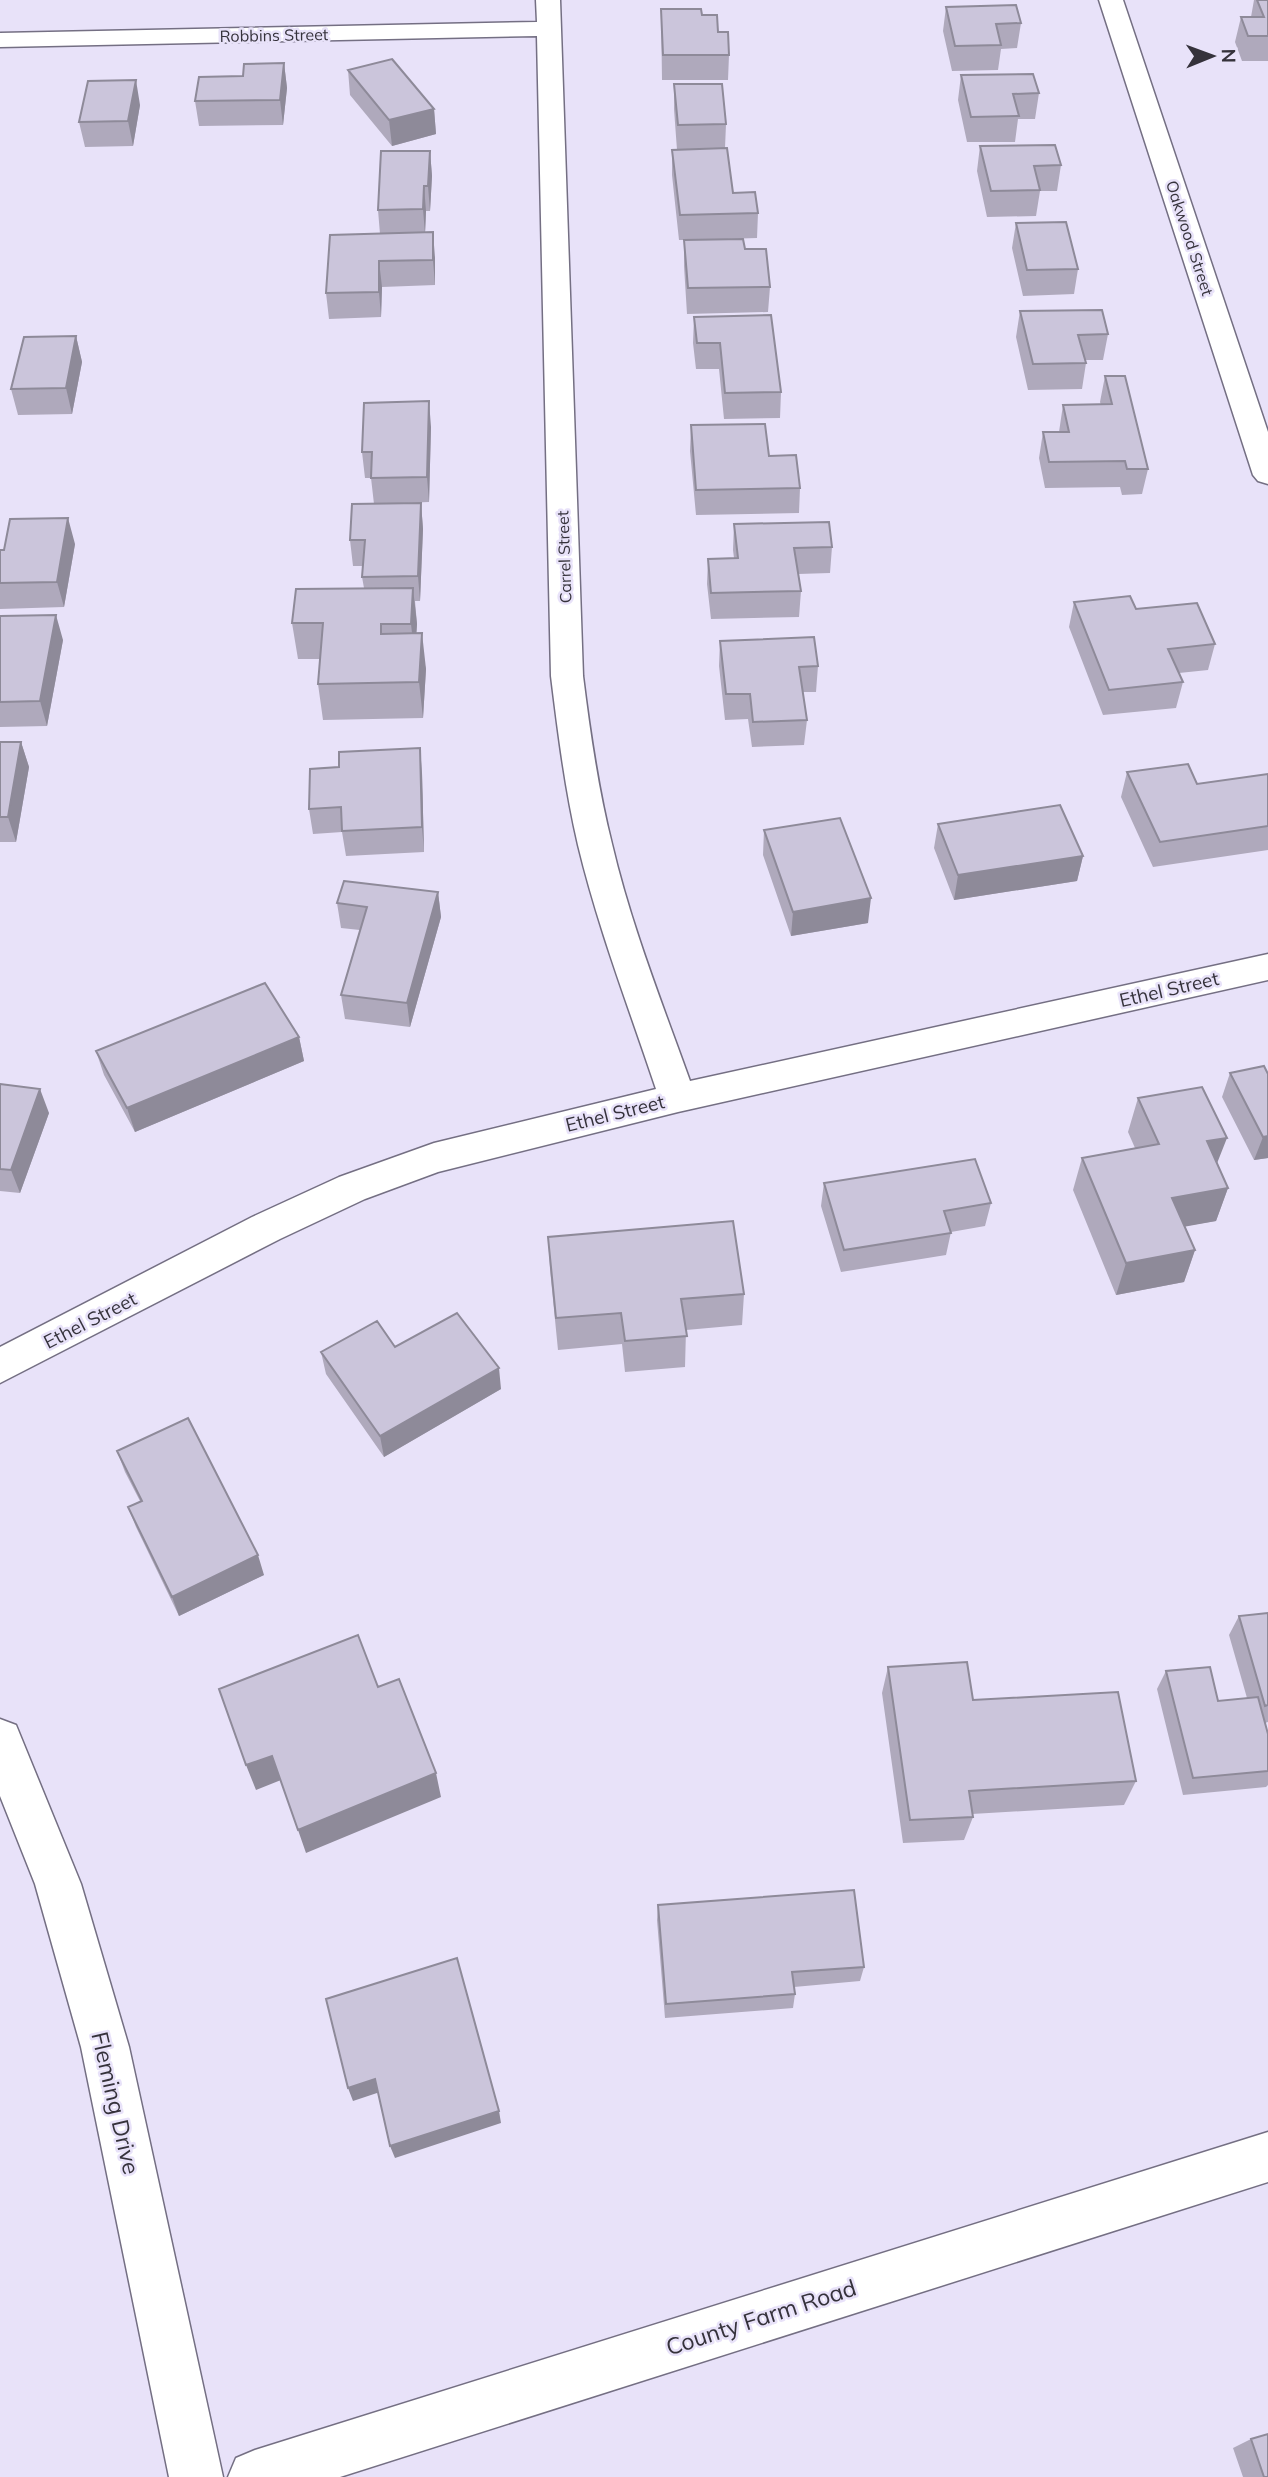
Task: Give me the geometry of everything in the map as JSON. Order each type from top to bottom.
[{"type":"street","name":"Oakwood Street","points":[[1111,0],[1263,444],[1268,475]]},
{"type":"street","name":"Robbins Street","points":[[0,40],[548,15]]},
{"type":"street","name":"Carrel Street","points":[[548,15],[567,676],[577,753],[595,845],[620,931],[678,1098]]},
{"type":"street","name":"Ethel Street","points":[[0,1366],[266,1228],[352,1188],[434,1158],[678,1098],[1268,967]]},
{"type":"street","name":"Fleming Drive","points":[[0,1740],[58,1884],[105,2047],[196,2477]]},
{"type":"street","name":"County Farm Road","points":[[254,2477],[1268,2157]]},
{"type":"building","points":[[1257,0],[1268,0],[1268,36],[1248,36],[1241,17],[1264,17]]},
{"type":"building","points":[[1016,5],[1021,23],[996,24],[1001,45],[955,46],[946,7]]},
{"type":"building","points":[[661,9],[701,9],[702,15],[717,15],[718,32],[728,32],[729,55],[663,55]]},
{"type":"building","points":[[392,59],[434,109],[389,120],[348,70]]},
{"type":"building","points":[[284,63],[280,100],[195,101],[199,77],[243,76],[244,64]]},
{"type":"building","points":[[1033,74],[1039,93],[1013,94],[1019,116],[971,117],[961,75]]},
{"type":"building","points":[[136,80],[128,121],[79,122],[88,81]]},
{"type":"building","points":[[674,84],[722,84],[726,124],[678,125]]},
{"type":"building","points":[[1055,145],[1061,165],[1034,166],[1040,190],[991,191],[980,146]]},
{"type":"building","points":[[727,148],[733,193],[755,192],[758,213],[680,215],[672,150]]},
{"type":"building","points":[[381,151],[430,151],[428,186],[424,186],[423,209],[378,210]]},
{"type":"building","points":[[1066,222],[1078,269],[1027,270],[1016,223]]},
{"type":"building","points":[[433,232],[433,260],[379,261],[379,292],[326,293],[330,235]]},
{"type":"building","points":[[743,239],[745,249],[766,249],[770,287],[688,288],[684,240]]},
{"type":"building","points":[[1102,310],[1108,334],[1078,335],[1086,363],[1033,364],[1020,311]]},
{"type":"building","points":[[771,315],[781,392],[725,393],[720,343],[697,343],[694,317]]},
{"type":"building","points":[[76,336],[66,388],[11,389],[24,337]]},
{"type":"building","points":[[1105,376],[1125,376],[1148,469],[1127,469],[1125,461],[1049,462],[1043,432],[1069,432],[1063,405],[1112,404]]},
{"type":"building","points":[[429,401],[427,477],[371,478],[372,452],[362,452],[364,403]]},
{"type":"building","points":[[765,424],[769,456],[796,455],[800,488],[696,490],[691,425]]},
{"type":"building","points":[[421,503],[418,576],[362,577],[365,540],[350,540],[352,504]]},
{"type":"building","points":[[68,518],[57,582],[0,583],[0,550],[4,550],[10,519]]},
{"type":"building","points":[[829,522],[832,547],[794,548],[801,591],[711,593],[708,559],[738,558],[734,524]]},
{"type":"building","points":[[413,588],[411,624],[381,624],[381,634],[422,633],[419,682],[318,684],[323,623],[292,623],[296,589]]},
{"type":"building","points":[[1130,596],[1136,609],[1197,603],[1215,644],[1168,649],[1183,682],[1109,690],[1074,602]]},
{"type":"building","points":[[56,615],[40,701],[0,702],[0,616]]},
{"type":"building","points":[[814,637],[818,666],[799,667],[807,720],[753,722],[750,694],[726,694],[720,641]]},
{"type":"building","points":[[0,742],[21,742],[8,817],[0,817]]},
{"type":"building","points":[[420,748],[422,827],[342,831],[341,807],[309,809],[310,769],[339,767],[339,752]]},
{"type":"building","points":[[1188,764],[1197,784],[1268,774],[1268,826],[1160,842],[1127,772]]},
{"type":"building","points":[[1060,805],[1083,856],[958,875],[938,824]]},
{"type":"building","points":[[840,818],[871,898],[793,912],[764,830]]},
{"type":"building","points":[[344,881],[438,892],[407,1003],[341,995],[367,907],[337,903]]},
{"type":"building","points":[[265,983],[299,1037],[127,1108],[96,1051]]},
{"type":"building","points":[[1264,1066],[1268,1074],[1268,1136],[1263,1137],[1230,1073]]},
{"type":"building","points":[[0,1084],[40,1089],[11,1170],[0,1169]]},
{"type":"building","points":[[1202,1087],[1227,1138],[1207,1141],[1228,1188],[1172,1198],[1195,1250],[1126,1263],[1082,1158],[1159,1144],[1138,1098]]},
{"type":"building","points":[[975,1159],[991,1203],[944,1211],[951,1233],[844,1250],[824,1183]]},
{"type":"building","points":[[733,1221],[744,1294],[681,1299],[687,1336],[625,1341],[621,1313],[556,1318],[548,1237]]},
{"type":"building","points":[[457,1313],[499,1368],[380,1436],[321,1352],[377,1321],[395,1347]]},
{"type":"building","points":[[188,1418],[258,1555],[172,1597],[128,1507],[142,1501],[117,1451]]},
{"type":"building","points":[[1268,1613],[1268,1705],[1265,1706],[1239,1616]]},
{"type":"building","points":[[358,1635],[378,1687],[399,1679],[436,1773],[298,1830],[272,1756],[246,1765],[219,1689]]},
{"type":"building","points":[[967,1662],[973,1700],[1118,1692],[1136,1781],[969,1791],[973,1817],[910,1820],[888,1667]]},
{"type":"building","points":[[1210,1667],[1218,1701],[1258,1697],[1268,1734],[1268,1771],[1193,1778],[1166,1671]]},
{"type":"building","points":[[854,1890],[864,1967],[792,1972],[795,1994],[666,2004],[658,1905]]},
{"type":"building","points":[[457,1958],[499,2111],[390,2146],[375,2079],[348,2088],[326,1999]]},
{"type":"building","points":[[1268,2434],[1268,2477],[1264,2477],[1251,2439]]}]
